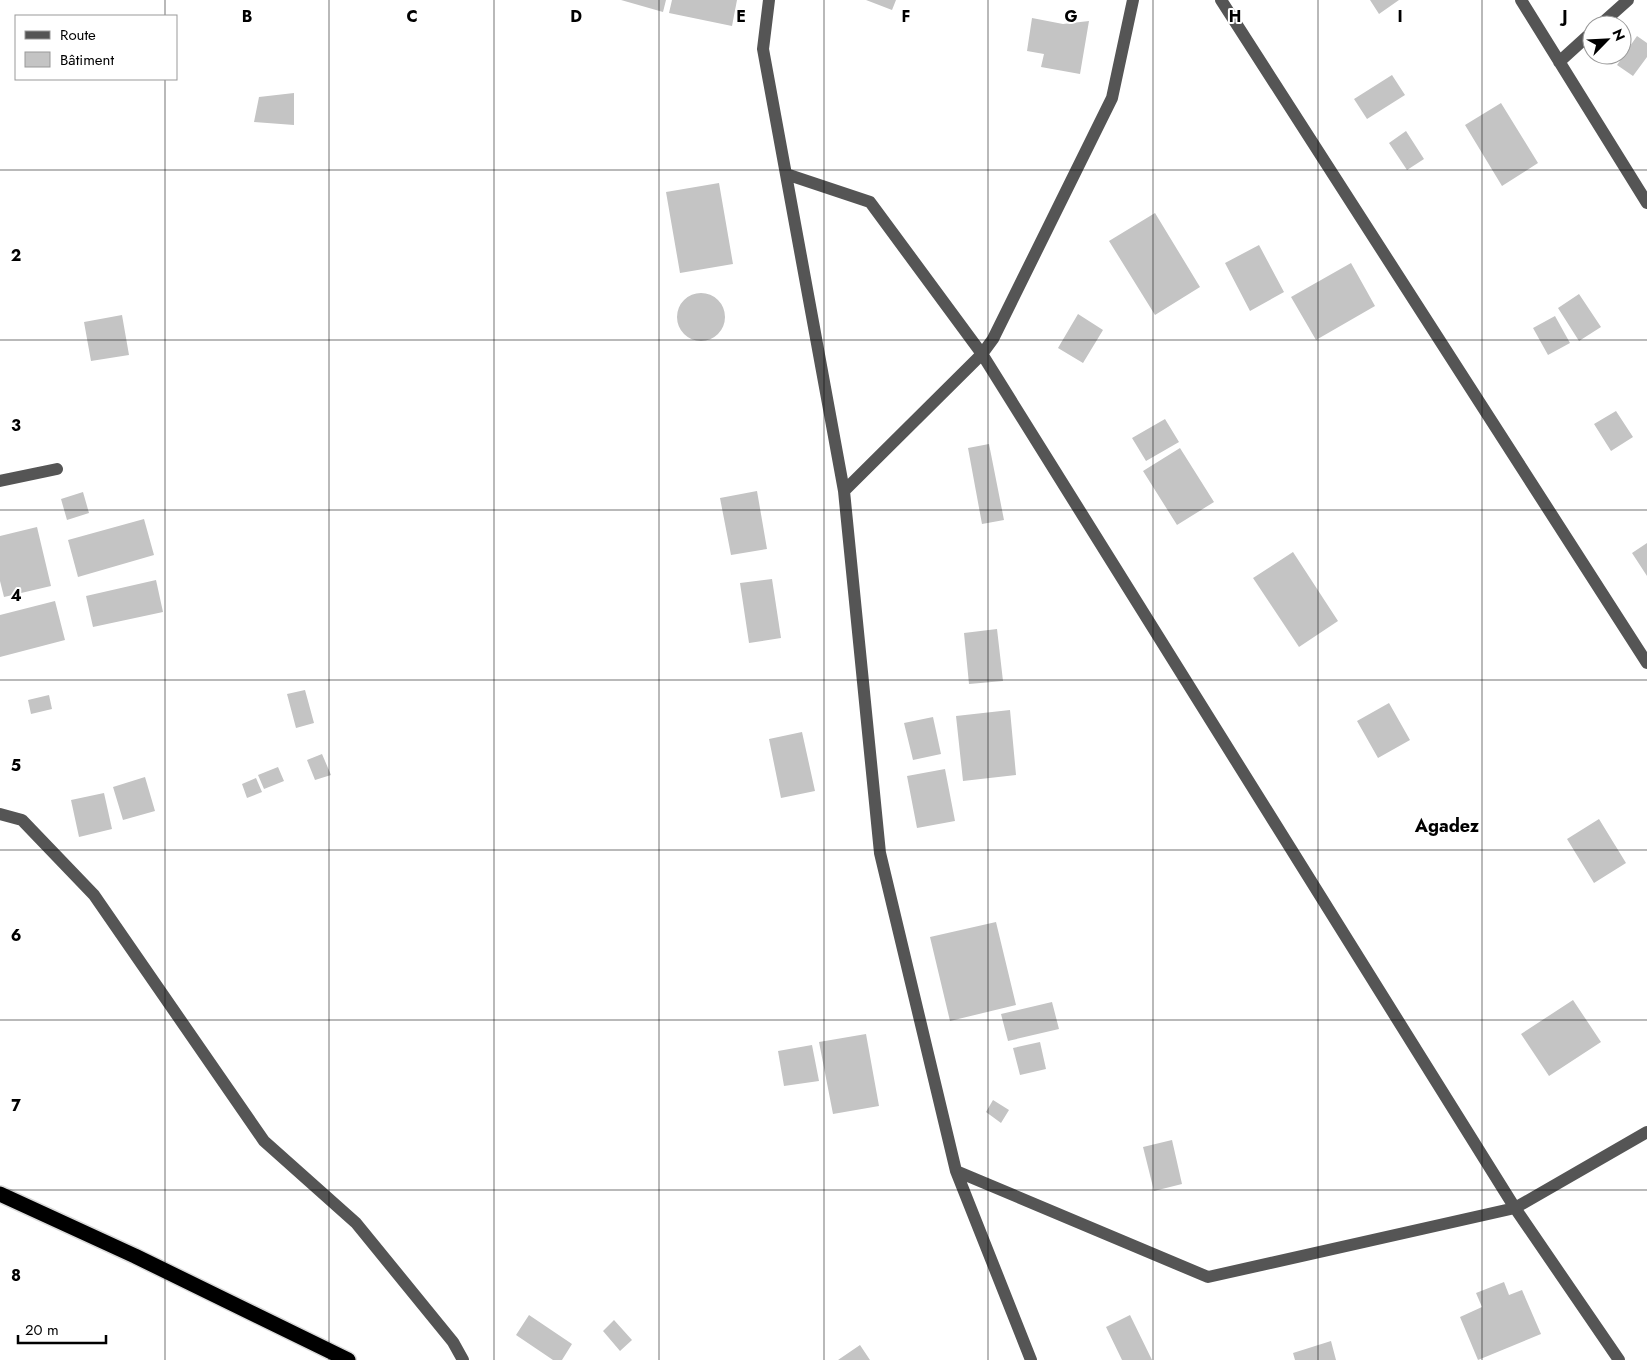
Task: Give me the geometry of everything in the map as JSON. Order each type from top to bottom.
[{"type":"highway","points":[[0,1194],[136,1256],[348,1360]]},
{"type":"street","points":[[770,0],[763,49],[844,491],[880,853],[956,1171],[1031,1360]]},
{"type":"street","points":[[844,491],[982,354],[993,339],[1112,98],[1133,0]]},
{"type":"street","points":[[1221,0],[1647,663]]},
{"type":"street","points":[[1521,0],[1647,203]]},
{"type":"street","points":[[1611,15],[1628,0]]},
{"type":"street","points":[[1559,62],[1582,41]]},
{"type":"street","points":[[786,174],[870,202],[982,354],[1516,1208],[1619,1360]]},
{"type":"street","points":[[0,481],[57,469]]},
{"type":"street","points":[[0,814],[22,820],[94,894],[264,1141],[356,1223],[453,1342],[463,1360]]},
{"type":"street","points":[[956,1171],[1208,1277],[1516,1208],[1647,1132]]},
{"type":"building","points":[[621,0],[666,0],[663,12]]},
{"type":"building","points":[[672,0],[737,0],[732,26],[669,13]]},
{"type":"building","points":[[866,0],[896,0],[892,10]]},
{"type":"building","points":[[1370,0],[1399,0],[1379,14]]},
{"type":"building","points":[[1032,18],[1063,24],[1089,21],[1080,74],[1041,67],[1044,54],[1027,51]]},
{"type":"building","points":[[1637,36],[1647,43],[1647,57],[1633,76],[1617,65],[1632,65],[1632,43]]},
{"type":"building","points":[[1392,75],[1405,95],[1367,119],[1354,99]]},
{"type":"building","points":[[294,93],[294,125],[254,122],[259,97]]},
{"type":"building","points":[[1501,103],[1538,163],[1502,186],[1465,125]]},
{"type":"building","points":[[1406,131],[1424,159],[1407,170],[1389,143]]},
{"type":"building","points":[[719,183],[733,264],[680,273],[666,192]]},
{"type":"building","points":[[1155,213],[1200,287],[1155,315],[1109,241]]},
{"type":"building","points":[[1259,245],[1284,292],[1250,311],[1225,263]]},
{"type":"building","points":[[1351,263],[1375,306],[1316,340],[1291,297]]},
{"type":"building","points":[[696,293],[706,293],[715,297],[721,303],[724,308],[724,326],[715,337],[706,341],[696,341],[687,337],[681,331],[677,322],[677,312],[681,303],[687,297]]},
{"type":"building","points":[[1579,294],[1601,327],[1579,341],[1558,308]]},
{"type":"building","points":[[1078,314],[1103,330],[1083,363],[1058,348]]},
{"type":"building","points":[[122,315],[129,355],[91,361],[84,322]]},
{"type":"building","points":[[1555,316],[1570,343],[1548,355],[1533,328]]},
{"type":"building","points":[[1616,411],[1633,437],[1611,451],[1594,424]]},
{"type":"building","points":[[1165,419],[1179,442],[1146,461],[1132,438]]},
{"type":"building","points":[[989,444],[1004,520],[982,524],[968,448]]},
{"type":"building","points":[[1180,448],[1214,502],[1177,525],[1143,471]]},
{"type":"building","points":[[757,491],[767,549],[731,555],[720,498]]},
{"type":"building","points":[[83,492],[89,513],[67,520],[61,499]]},
{"type":"building","points":[[144,519],[154,555],[78,577],[68,540]]},
{"type":"building","points":[[37,527],[51,586],[4,597],[0,581],[0,536]]},
{"type":"building","points":[[1647,543],[1647,576],[1632,553]]},
{"type":"building","points":[[1293,552],[1338,621],[1299,647],[1253,578]]},
{"type":"building","points":[[772,579],[781,638],[749,643],[740,583]]},
{"type":"building","points":[[156,580],[163,612],[93,627],[86,596]]},
{"type":"building","points":[[55,601],[65,640],[0,657],[0,615]]},
{"type":"building","points":[[997,629],[1003,681],[969,684],[964,633]]},
{"type":"building","points":[[305,690],[314,723],[296,728],[287,694]]},
{"type":"building","points":[[49,695],[52,709],[31,714],[28,700]]},
{"type":"building","points":[[1389,703],[1410,740],[1378,758],[1357,721]]},
{"type":"building","points":[[1010,710],[1016,775],[963,781],[956,716]]},
{"type":"building","points":[[933,717],[941,754],[913,760],[904,723]]},
{"type":"building","points":[[802,732],[815,791],[781,798],[769,739]]},
{"type":"building","points":[[322,754],[331,775],[315,780],[307,760]]},
{"type":"building","points":[[278,767],[284,781],[264,789],[258,775]]},
{"type":"building","points":[[945,769],[955,821],[917,828],[907,776]]},
{"type":"building","points":[[145,777],[155,811],[123,820],[113,787]]},
{"type":"building","points":[[256,778],[262,792],[247,798],[242,784]]},
{"type":"building","points":[[104,793],[112,829],[79,837],[71,800]]},
{"type":"building","points":[[1599,819],[1626,863],[1594,883],[1567,839]]},
{"type":"building","points":[[996,922],[1016,1005],[950,1021],[930,937]]},
{"type":"building","points":[[1573,1000],[1601,1042],[1549,1076],[1521,1034]]},
{"type":"building","points":[[1052,1002],[1059,1029],[1008,1041],[1001,1014]]},
{"type":"building","points":[[866,1034],[879,1106],[833,1114],[819,1042]]},
{"type":"building","points":[[1040,1042],[1046,1069],[1020,1075],[1013,1048]]},
{"type":"building","points":[[812,1045],[819,1081],[784,1086],[778,1051]]},
{"type":"building","points":[[993,1100],[1009,1110],[1001,1123],[986,1112]]},
{"type":"building","points":[[1172,1140],[1182,1184],[1154,1191],[1143,1147]]},
{"type":"building","points":[[1504,1282],[1509,1295],[1522,1290],[1541,1334],[1478,1360],[1460,1317],[1482,1307],[1476,1293]]},
{"type":"building","points":[[529,1315],[572,1344],[562,1360],[553,1360],[516,1335]]},
{"type":"building","points":[[1130,1315],[1152,1360],[1122,1360],[1106,1327]]},
{"type":"building","points":[[614,1320],[632,1340],[620,1351],[603,1331]]},
{"type":"building","points":[[1331,1341],[1336,1360],[1295,1360],[1293,1353]]},
{"type":"building","points":[[860,1345],[870,1360],[838,1360]]},
{"type":"district","name":"Agadez","points":[[1447,826]]}]
